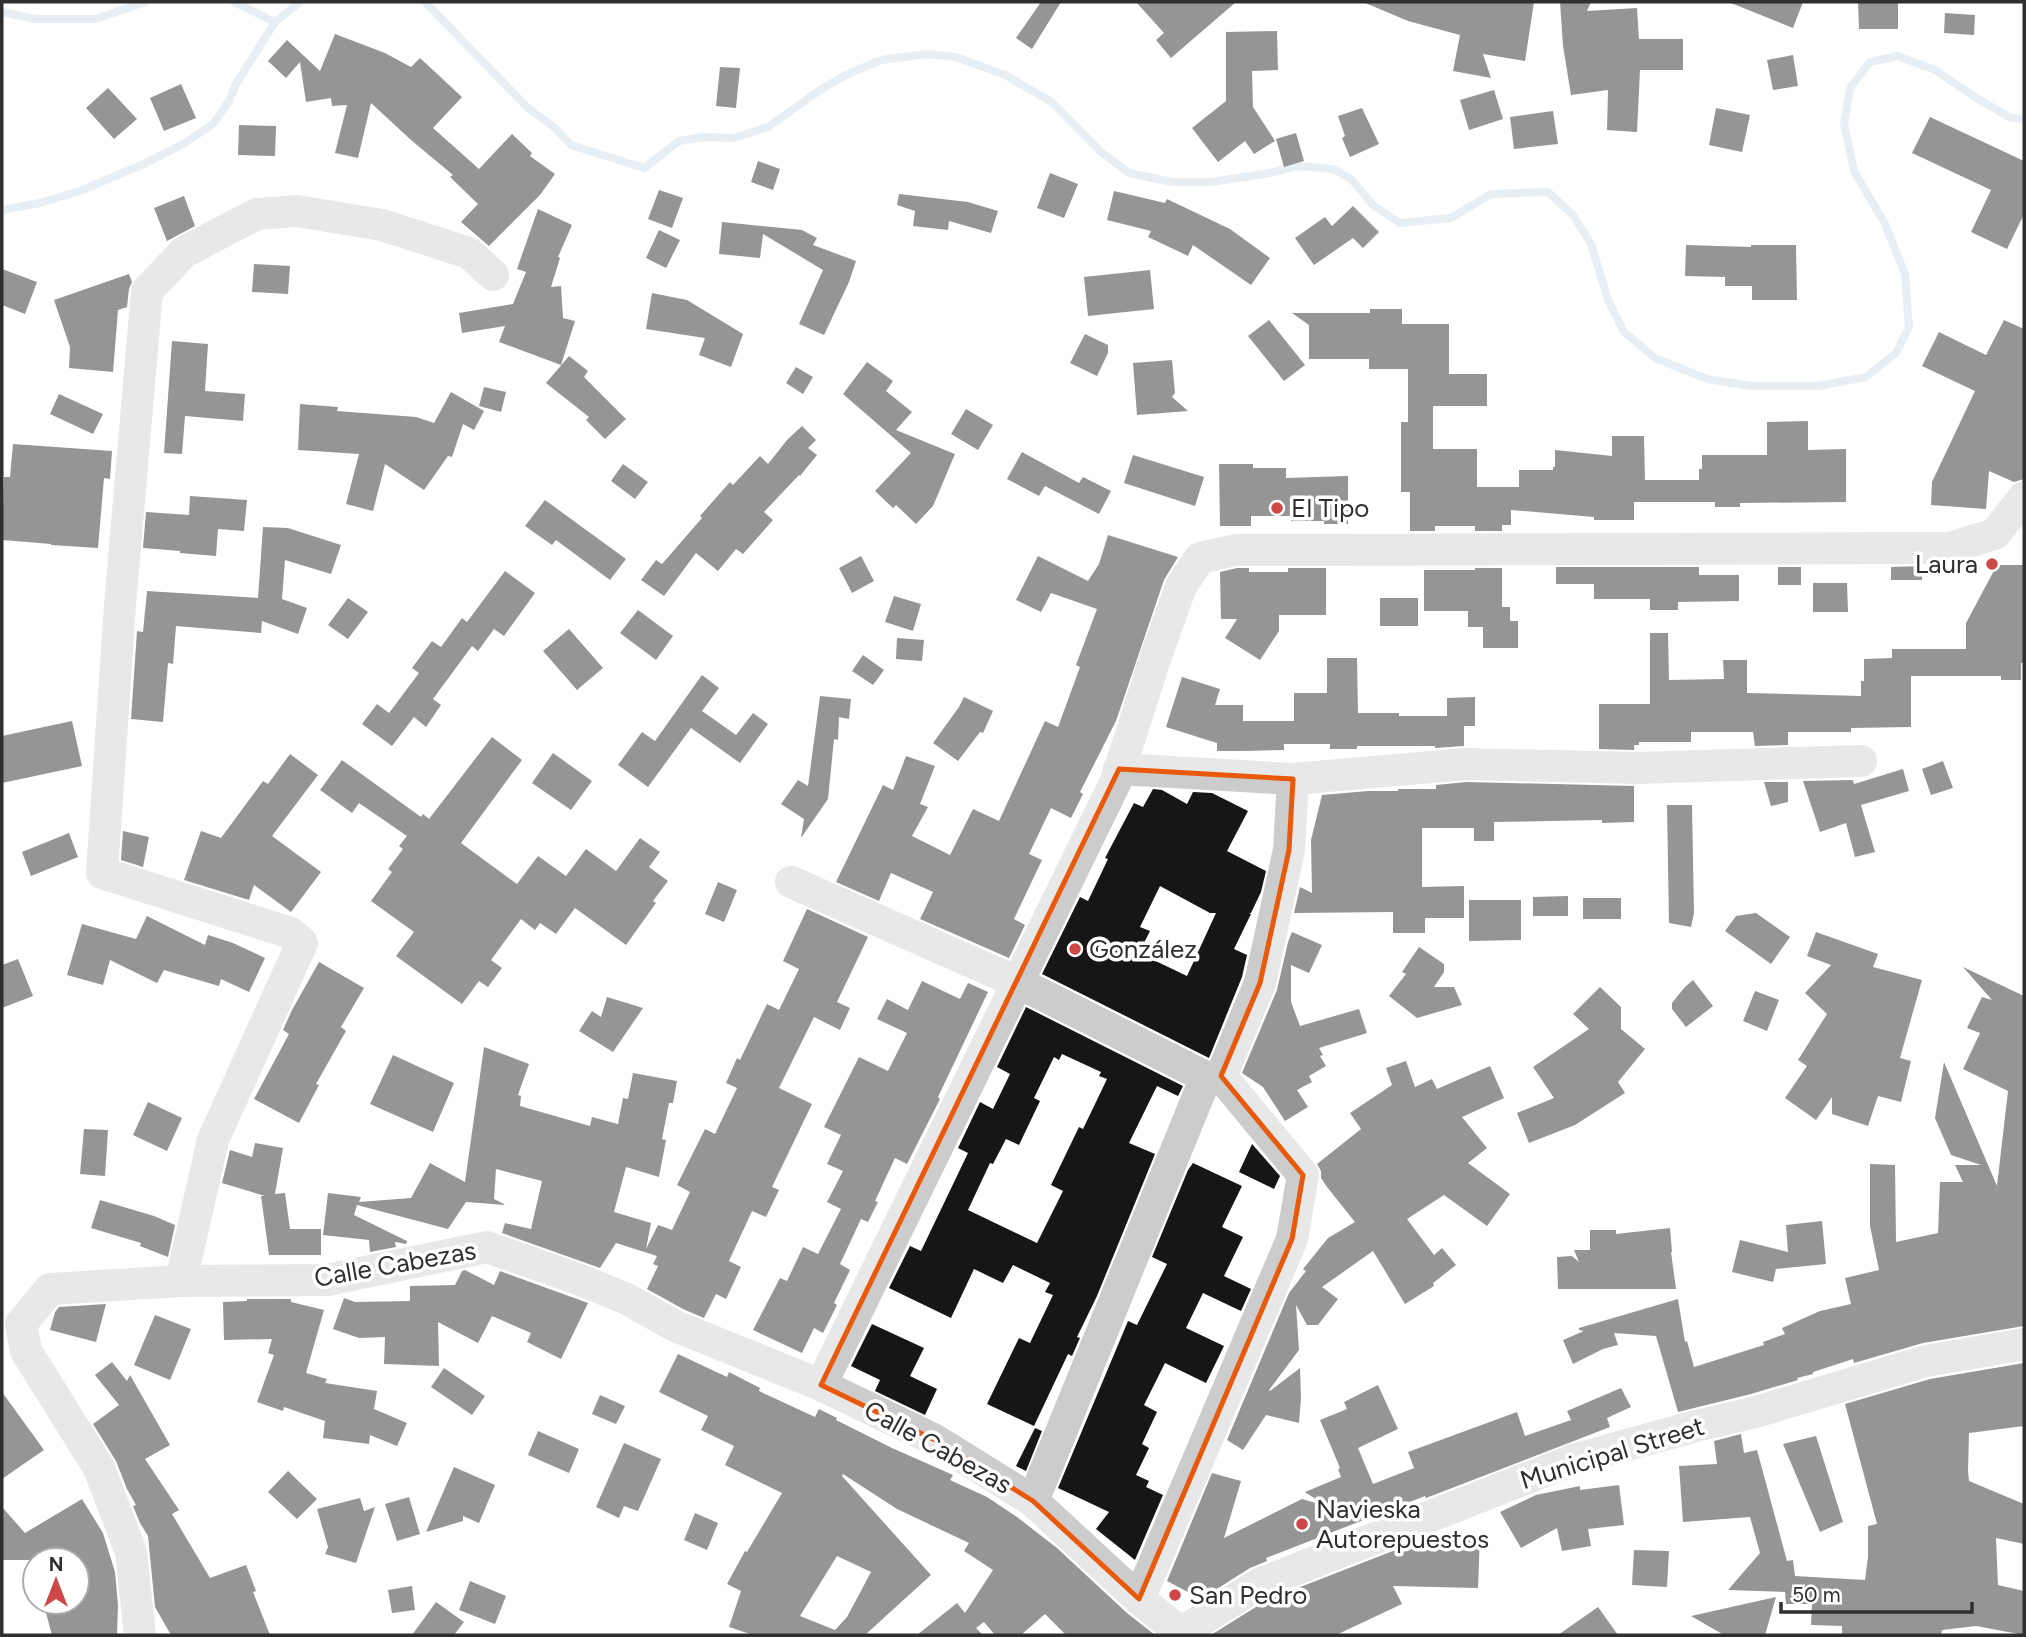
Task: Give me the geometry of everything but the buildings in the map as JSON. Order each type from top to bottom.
[{"type":"street","points":[[181,1281],[213,1140],[302,943],[291,933],[102,873],[120,605],[147,291],[184,252],[257,214],[297,211],[382,225],[469,253],[493,275]]},
{"type":"street","points":[[821,1385],[1116,781],[1181,586],[1200,558],[1235,550],[1949,548],[1995,534],[2024,497]]},
{"type":"street","points":[[1119,769],[1293,779],[1466,764],[1638,768],[1861,761]]},
{"type":"street","points":[[1033,1501],[1213,1076],[1260,982],[1289,850],[1293,779]]},
{"type":"street","points":[[791,882],[1017,982],[1213,1076],[1303,1175],[1292,1238],[1139,1599]]},
{"type":"street","name":"Calle Cabezas","points":[[140,1635],[131,1552],[99,1468],[26,1351],[21,1324],[50,1289],[181,1281],[327,1280],[487,1247],[627,1299],[675,1326],[821,1385],[935,1440],[1033,1501],[1181,1634]]},
{"type":"street","name":"Municipal Street","points":[[1181,1634],[1259,1584],[1573,1460],[1756,1412],[1926,1361],[2024,1344]]},
{"type":"highlighted area","points":[[1119,769],[1293,779],[1289,850],[1260,983],[1221,1076],[1303,1175],[1292,1239],[1139,1599],[1033,1501],[935,1440],[821,1385]]},
{"type":"waterway","points":[[2,12],[35,19],[96,19],[145,2]]},
{"type":"waterway","points":[[234,2],[275,22]]},
{"type":"waterway","points":[[2,210],[40,203],[80,191],[146,163],[185,143],[213,124],[275,22],[300,2]]},
{"type":"waterway","points":[[425,2],[528,108],[554,127],[571,145],[644,168],[679,141],[704,137],[734,138],[768,127],[823,88],[848,74],[881,60],[927,54],[956,57],[1005,75],[1052,102],[1101,152],[1129,173],[1172,182],[1212,182],[1296,166],[1333,169],[1351,179],[1374,206],[1400,223],[1451,218],[1491,194],[1548,192],[1573,215],[1591,244],[1608,300],[1624,332],[1655,358],[1707,379],[1751,386],[1819,386],[1866,377],[1896,353],[1909,327],[1905,274],[1885,224],[1854,171],[1844,124],[1850,88],[1870,62],[1898,56],[1935,70],[2011,118],[2024,119]]},
{"type":"place","name":"El Tipo","points":[[1277,508]]},
{"type":"place","name":"Laura","points":[[1992,564]]},
{"type":"place","name":"González","points":[[1075,949]]},
{"type":"place","name":"Navieska Autorepuestos","points":[[1302,1524]]},
{"type":"place","name":"San Pedro","points":[[1175,1595]]}]
